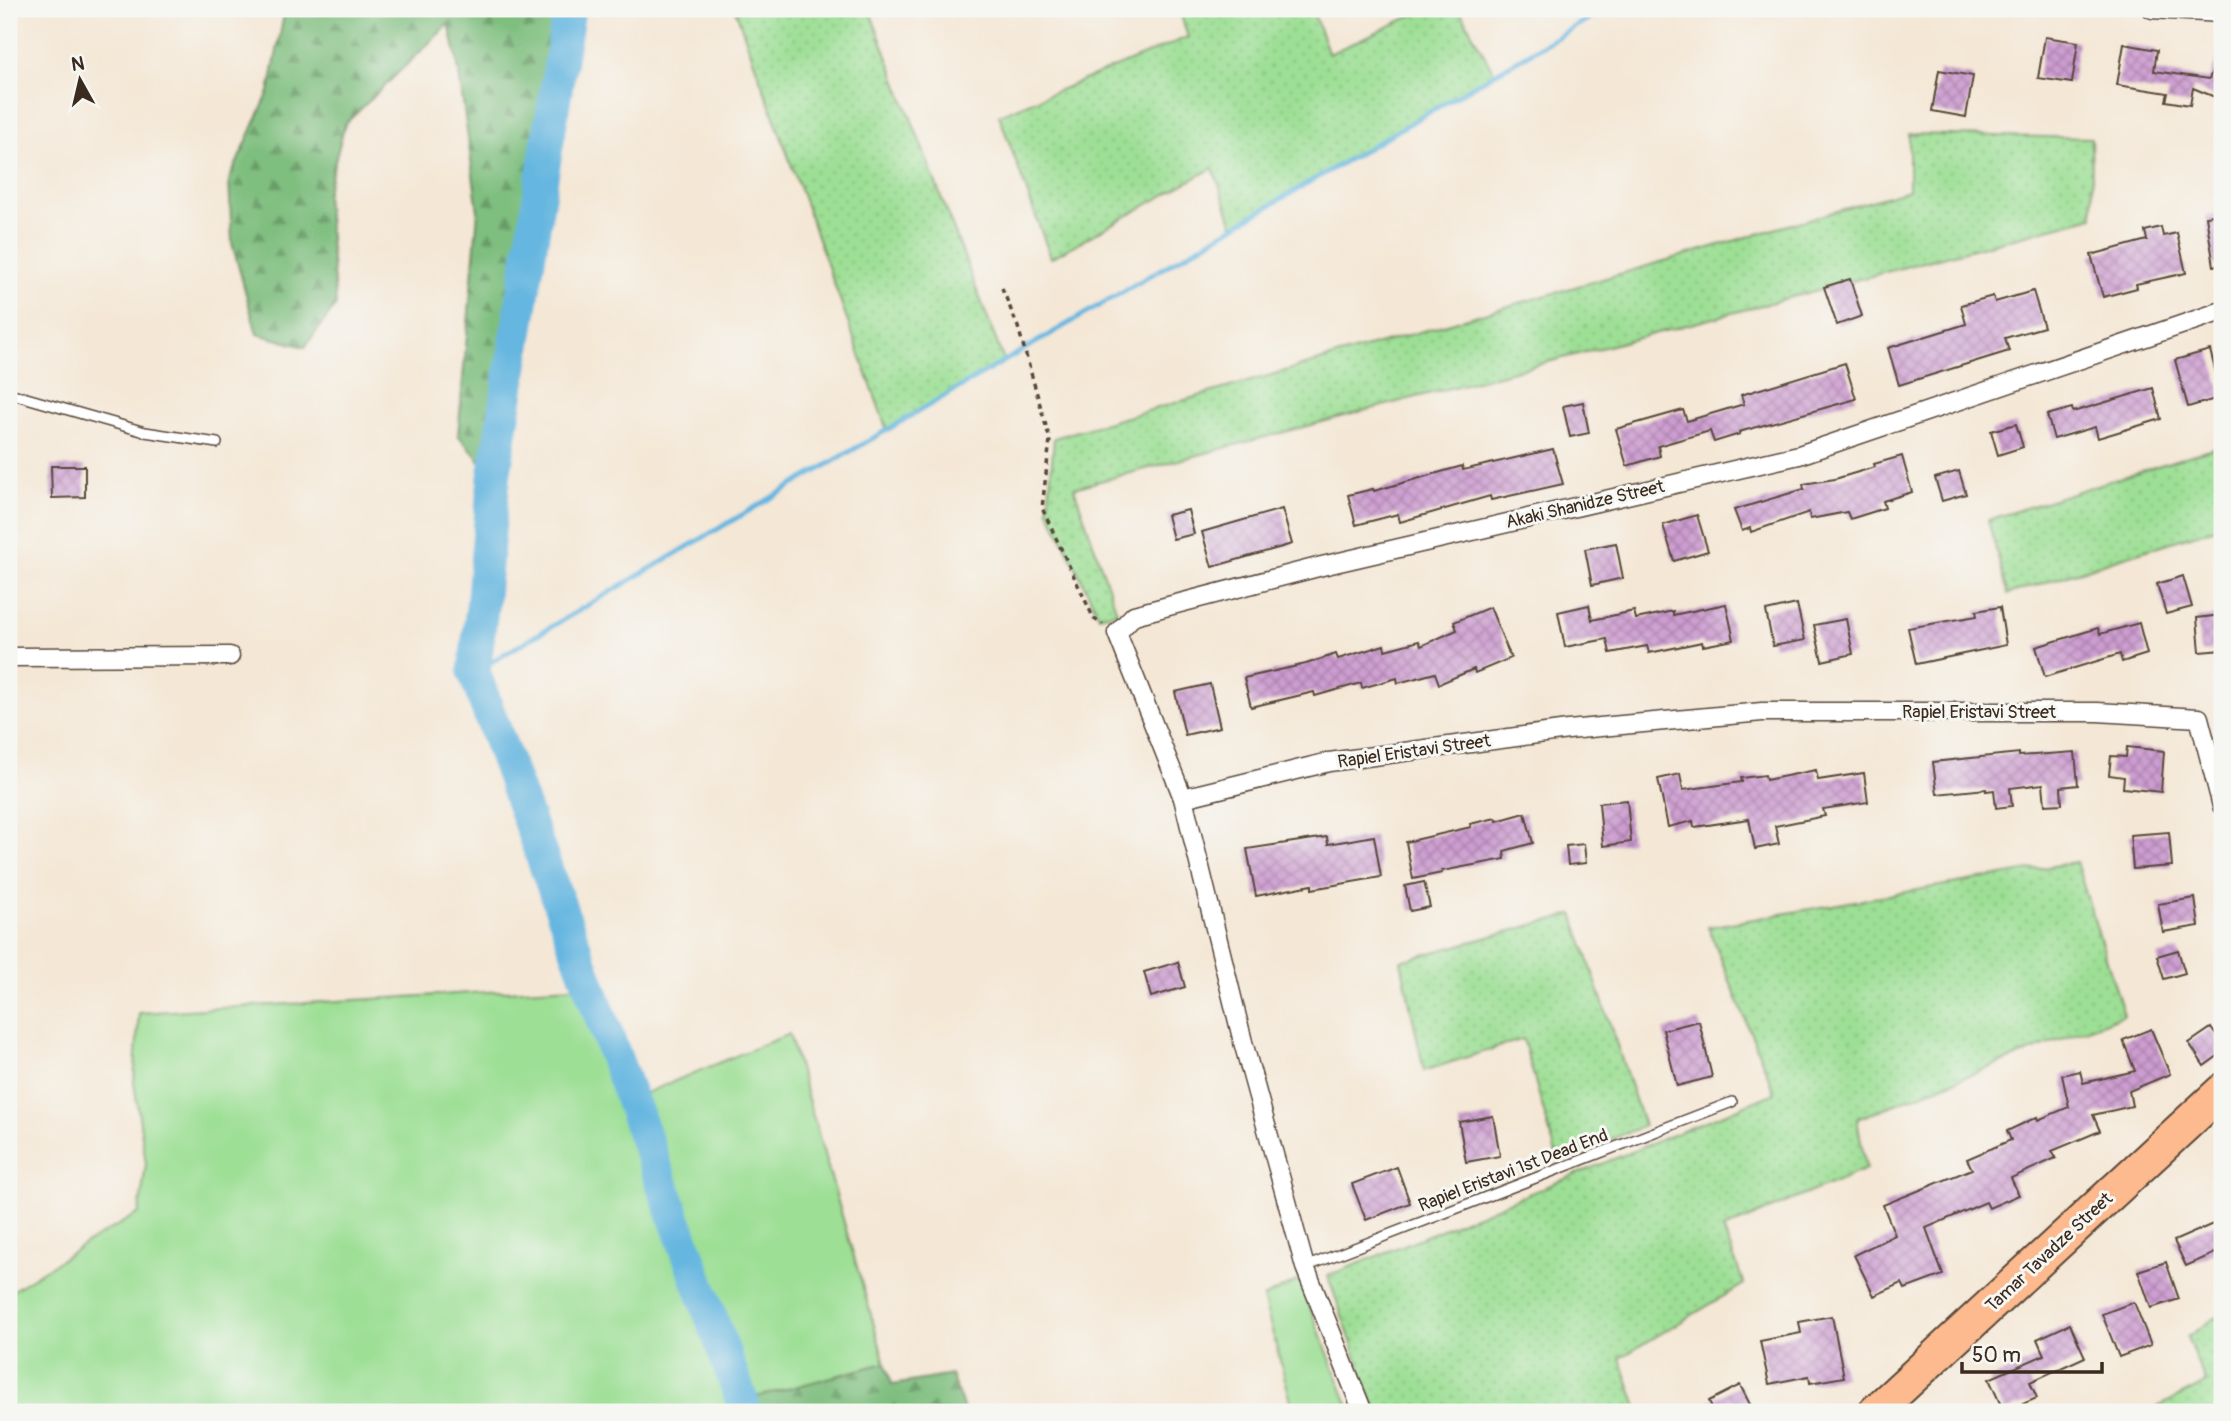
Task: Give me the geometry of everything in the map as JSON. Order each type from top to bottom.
[{"type":"highway","name":"Tamar Tavadze Street","points":[[1875,1412],[2222,1091]]},
{"type":"street","points":[[2152,9],[2222,13]]},
{"type":"street","name":"Akaki Shanidze Street","points":[[1117,633],[1134,615],[1309,569],[1799,455],[2222,311]]},
{"type":"street","points":[[1117,633],[1182,798],[1243,1042],[1306,1267],[1363,1412]]},
{"type":"street","points":[[9,657],[230,656]]},
{"type":"street","name":"Rapiel Eristavi Street","points":[[1182,798],[1329,762],[1568,730],[1748,713],[2097,712],[2199,719],[2222,806]]},
{"type":"lane","points":[[9,393],[145,432],[217,443]]},
{"type":"lane","name":"Rapiel Eristavi 1st Dead End","points":[[1306,1267],[1732,1102]]},
{"type":"path","points":[[1002,288],[1022,341],[1050,440],[1042,508],[1094,619],[1117,633]]},
{"type":"green space","points":[[285,9],[569,9],[494,477],[458,435],[478,211],[457,59],[449,24],[345,124],[326,195],[336,305],[305,347],[257,334],[232,243],[229,180],[269,92]]},
{"type":"green space","points":[[735,9],[869,9],[1004,361],[887,430]]},
{"type":"green space","points":[[1179,9],[1312,9],[1329,54],[1426,9],[1459,9],[1494,73],[1234,227],[1213,168],[1051,258],[999,115],[1188,37]]},
{"type":"green space","points":[[1909,134],[2091,138],[2093,217],[1074,488],[1117,612],[1099,616],[1048,509],[1054,438],[1909,190]]},
{"type":"green space","points":[[2222,445],[2222,526],[2008,594],[1988,520]]},
{"type":"green space","points":[[2076,862],[2124,1015],[1857,1119],[1866,1169],[1723,1229],[1744,1284],[1620,1358],[1638,1410],[1376,1412],[1328,1276],[1775,1093],[1708,927]]},
{"type":"green space","points":[[1573,914],[1644,1126],[1558,1161],[1523,1039],[1424,1071],[1401,961]]},
{"type":"green space","points":[[589,986],[631,1099],[789,1034],[885,1363],[742,1401],[746,1412],[9,1412],[9,1293],[139,1213],[146,1164],[134,1082],[139,1013]]},
{"type":"green space","points":[[1299,1280],[1351,1412],[1294,1412],[1263,1298]]},
{"type":"green space","points":[[2222,1313],[2222,1412],[2148,1412],[2206,1383],[2187,1337]]},
{"type":"green space","points":[[885,1363],[892,1385],[951,1375],[965,1412],[746,1412],[741,1401]]},
{"type":"building","points":[[2045,37],[2078,42],[2072,83],[2038,78]]},
{"type":"building","points":[[2124,44],[2157,50],[2154,71],[2209,79],[2222,48],[2222,100],[2193,88],[2190,105],[2166,101],[2168,93],[2117,85]]},
{"type":"building","points":[[1939,70],[1973,76],[1966,117],[1932,111]]},
{"type":"building","points":[[2222,214],[2222,265],[2214,266],[2206,216]]},
{"type":"building","points":[[2161,227],[2163,236],[2177,233],[2186,273],[2136,284],[2137,288],[2103,297],[2091,255],[2147,240],[2145,231]]},
{"type":"building","points":[[1850,279],[1862,316],[1837,325],[1824,287]]},
{"type":"building","points":[[2033,291],[2044,327],[2005,338],[2009,351],[1899,385],[1888,348],[1966,324],[1961,305],[1993,296],[1995,302]]},
{"type":"building","points":[[2210,350],[2222,397],[2188,407],[2175,360]]},
{"type":"building","points":[[1845,363],[1856,399],[1739,432],[1740,434],[1714,442],[1710,431],[1658,446],[1660,456],[1627,466],[1616,429],[1683,410],[1687,421],[1744,404],[1741,395]]},
{"type":"building","points":[[2153,388],[2161,419],[2098,438],[2095,427],[2054,439],[2047,415],[2072,408],[2073,412]]},
{"type":"building","points":[[1583,402],[1589,433],[1570,437],[1563,406]]},
{"type":"building","points":[[2016,424],[2023,447],[1998,455],[1991,431]]},
{"type":"building","points":[[1553,449],[1563,484],[1491,500],[1490,496],[1400,522],[1398,514],[1356,525],[1348,495],[1373,489],[1374,491],[1462,466],[1463,470]]},
{"type":"building","points":[[1902,456],[1912,492],[1883,501],[1885,508],[1850,519],[1847,512],[1810,519],[1809,512],[1751,532],[1750,528],[1742,531],[1734,510],[1804,489],[1803,484],[1835,479]]},
{"type":"building","points":[[51,466],[85,466],[85,497],[52,498]]},
{"type":"building","points":[[1959,471],[1966,494],[1942,501],[1935,478]]},
{"type":"building","points":[[1282,509],[1292,544],[1212,567],[1202,532]]},
{"type":"building","points":[[1188,510],[1194,534],[1173,539],[1167,515]]},
{"type":"building","points":[[1697,515],[1708,551],[1674,561],[1663,525]]},
{"type":"building","points":[[1616,543],[1623,578],[1592,585],[1585,549]]},
{"type":"building","points":[[2183,576],[2192,607],[2166,614],[2157,584]]},
{"type":"building","points":[[1726,604],[1734,640],[1703,646],[1702,642],[1649,653],[1647,646],[1610,653],[1607,639],[1565,647],[1558,612],[1589,605],[1592,620],[1634,611],[1636,619],[1673,611],[1673,615]]},
{"type":"building","points":[[1797,604],[1805,640],[1773,646],[1766,611]]},
{"type":"building","points":[[1490,607],[1511,658],[1475,673],[1474,669],[1439,684],[1435,673],[1398,683],[1397,678],[1362,688],[1361,683],[1315,696],[1314,692],[1251,707],[1244,678],[1306,664],[1336,654],[1338,659],[1384,645],[1385,650],[1419,641],[1421,646],[1457,630],[1454,622]]},
{"type":"building","points":[[2000,607],[2006,645],[1916,664],[1908,628],[1977,616],[1976,611]]},
{"type":"building","points":[[2222,615],[2222,650],[2200,652],[2197,618]]},
{"type":"building","points":[[1846,619],[1853,654],[1822,661],[1814,625]]},
{"type":"building","points":[[2139,623],[2147,654],[2122,662],[2120,654],[2045,677],[2036,647],[2098,628],[2100,634]]},
{"type":"building","points":[[1210,684],[1220,727],[1185,735],[1175,692]]},
{"type":"building","points":[[2127,747],[2164,751],[2161,792],[2123,788],[2124,777],[2109,775],[2111,756],[2126,757]]},
{"type":"building","points":[[2075,752],[2078,785],[2061,787],[2062,804],[2045,805],[2043,784],[2010,788],[2012,806],[1996,808],[1994,790],[1937,794],[1933,762],[2019,753],[2019,756]]},
{"type":"building","points":[[1816,770],[1818,780],[1864,773],[1868,802],[1823,809],[1825,816],[1775,826],[1779,844],[1755,849],[1749,819],[1694,827],[1693,821],[1668,827],[1658,779],[1680,774],[1683,790],[1742,782],[1741,778],[1765,775],[1766,780]]},
{"type":"building","points":[[1627,800],[1631,842],[1603,846],[1599,803]]},
{"type":"building","points":[[1525,813],[1533,843],[1504,851],[1505,859],[1413,879],[1406,842],[1471,827],[1470,824],[1496,818],[1497,821]]},
{"type":"building","points":[[2169,832],[2172,866],[2133,869],[2130,835]]},
{"type":"building","points":[[1374,836],[1381,877],[1312,889],[1312,885],[1256,896],[1247,849],[1327,837],[1328,844]]},
{"type":"building","points":[[1584,844],[1586,863],[1568,865],[1566,846]]},
{"type":"building","points":[[1424,882],[1430,907],[1410,911],[1405,886]]},
{"type":"building","points":[[2195,898],[2199,926],[2163,932],[2158,904]]},
{"type":"building","points":[[2178,950],[2185,973],[2164,979],[2157,956]]},
{"type":"building","points":[[1178,962],[1185,987],[1151,997],[1144,972]]},
{"type":"building","points":[[1699,1021],[1712,1077],[1677,1086],[1663,1030]]},
{"type":"building","points":[[2211,1028],[2222,1044],[2222,1053],[2204,1066],[2189,1043]]},
{"type":"building","points":[[2151,1029],[2170,1074],[2129,1091],[2132,1106],[2093,1115],[2100,1131],[2052,1151],[2056,1158],[2011,1178],[2019,1195],[1989,1208],[1986,1202],[1926,1228],[1943,1275],[1905,1289],[1902,1283],[1874,1296],[1854,1255],[1895,1235],[1883,1205],[1972,1169],[1967,1159],[2011,1140],[2007,1131],[2037,1117],[2038,1120],[2069,1107],[2062,1075],[2080,1071],[2083,1083],[2135,1071],[2123,1040]]},
{"type":"building","points":[[1493,1116],[1500,1156],[1466,1162],[1459,1122]]},
{"type":"building","points":[[1397,1167],[1410,1203],[1366,1220],[1352,1184]]},
{"type":"building","points":[[2222,1220],[2222,1250],[2186,1266],[2174,1241]]},
{"type":"building","points":[[2166,1262],[2179,1299],[2151,1308],[2138,1271]]},
{"type":"building","points":[[2134,1302],[2151,1345],[2119,1357],[2102,1314]]},
{"type":"building","points":[[1832,1316],[1844,1377],[1810,1383],[1809,1376],[1769,1384],[1760,1341],[1801,1333],[1799,1322]]},
{"type":"building","points":[[2070,1324],[2085,1357],[2030,1382],[2037,1398],[2004,1412],[1989,1379],[2044,1355],[2037,1339]]},
{"type":"building","points":[[1740,1385],[1754,1412],[1714,1412],[1709,1401]]},
{"type":"waterway","points":[[569,9],[494,477],[474,672],[746,1412]]},
{"type":"waterway","points":[[474,672],[1605,9]]}]
